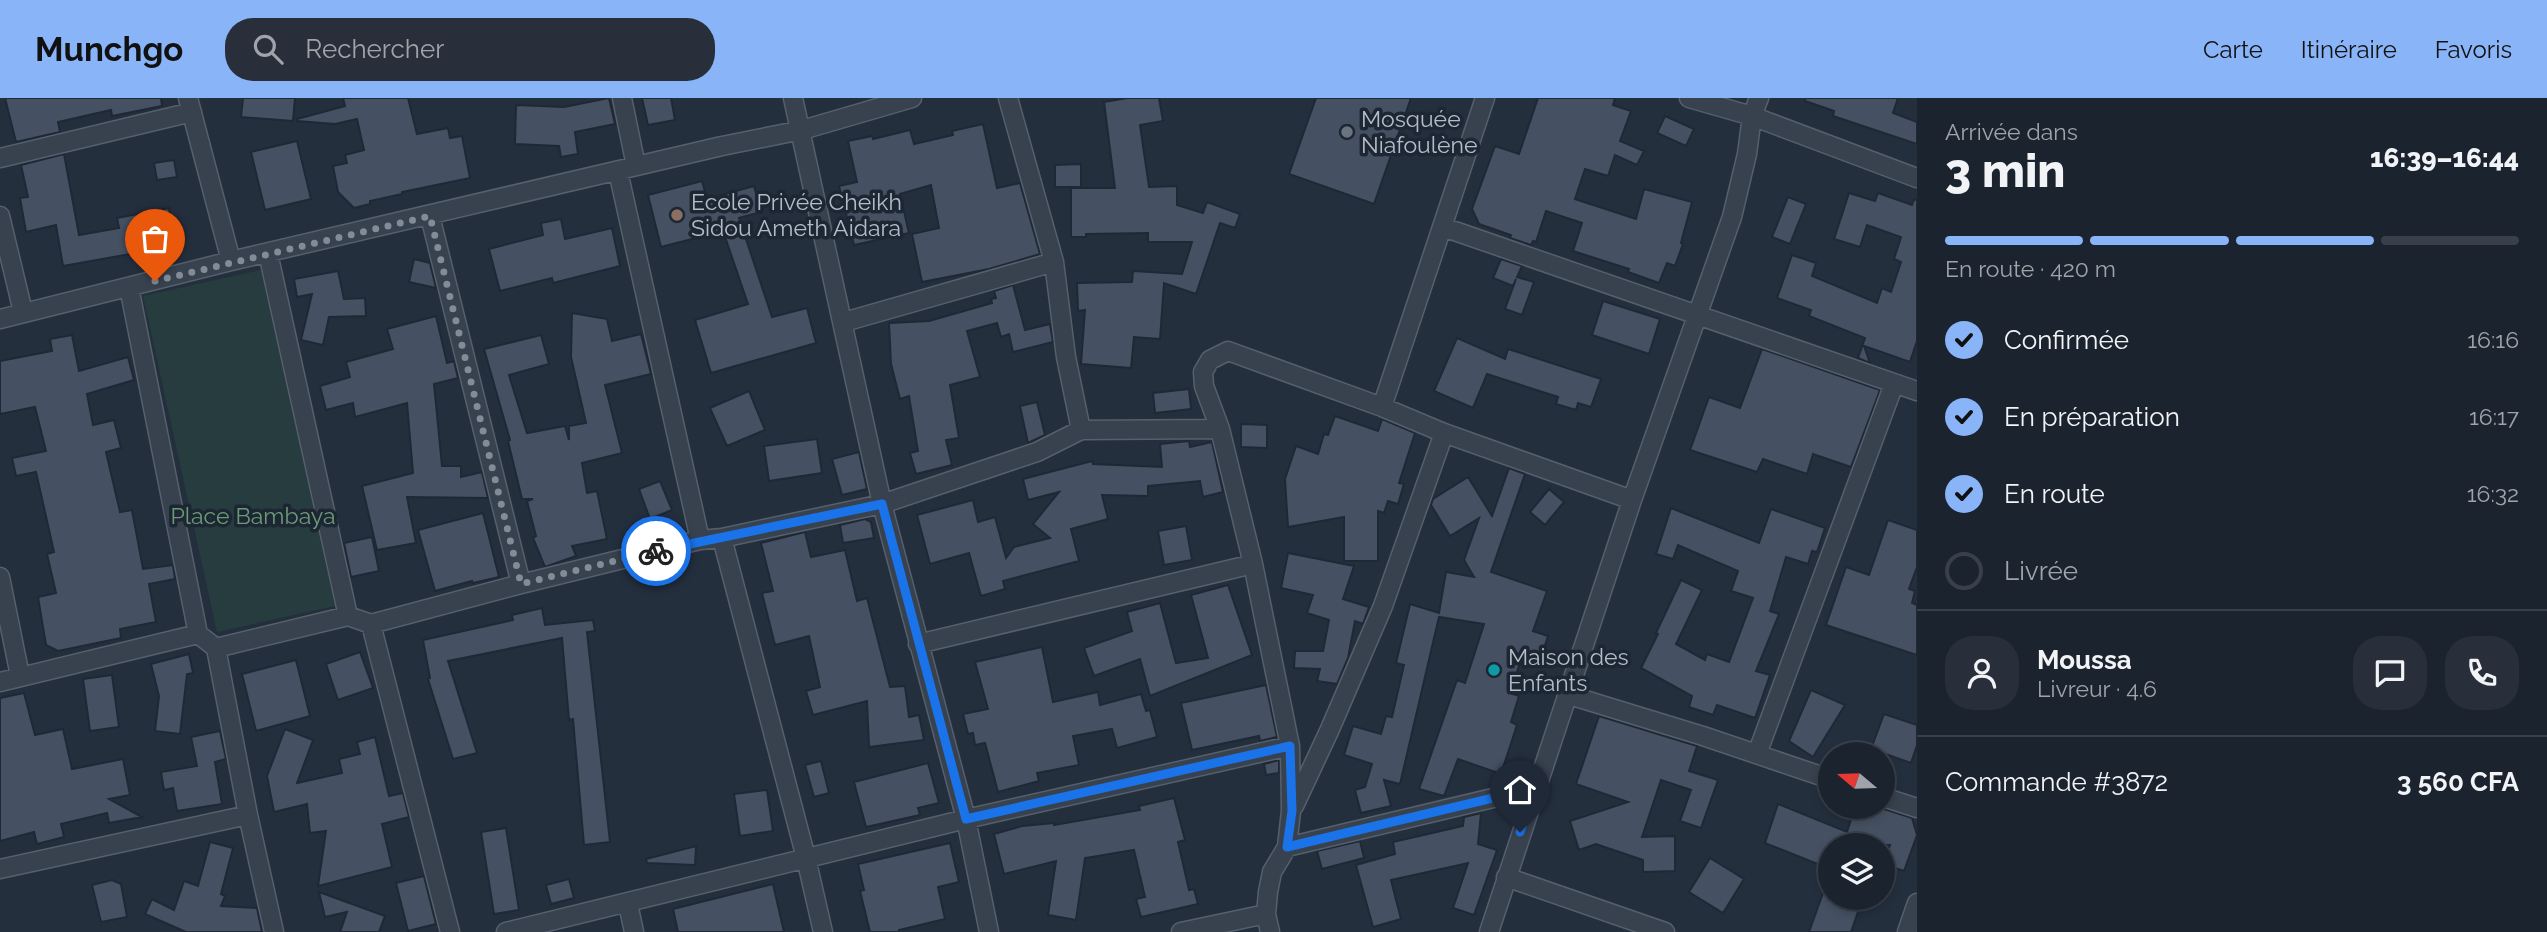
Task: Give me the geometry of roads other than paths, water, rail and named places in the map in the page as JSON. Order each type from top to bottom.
[{"type":"street","points":[[622,98],[636,166]]},
{"type":"street","points":[[793,98],[882,504],[966,819],[989,932]]},
{"type":"street","points":[[0,319],[231,261],[802,130],[912,98]]},
{"type":"street","points":[[1008,98],[1054,262],[1066,357],[1081,430]]},
{"type":"street","points":[[1382,407],[1485,98]]},
{"type":"street","points":[[1689,98],[1752,116],[1917,178]]},
{"type":"street","points":[[1489,932],[1632,500],[1732,217],[1747,154],[1752,116],[1759,98]]},
{"type":"street","points":[[0,158],[190,105],[231,261]]},
{"type":"street","points":[[618,171],[700,540]]},
{"type":"street","points":[[0,216],[23,312]]},
{"type":"street","points":[[430,216],[521,584]]},
{"type":"street","points":[[1443,226],[1695,316],[1917,391]]},
{"type":"street","points":[[268,253],[348,616]]},
{"type":"street","points":[[844,322],[1054,262]]},
{"type":"street","points":[[130,287],[198,634],[216,648],[248,815],[275,932]]},
{"type":"street","points":[[1270,932],[1266,914],[1272,872],[1287,847],[1292,811],[1290,746],[1253,564],[1220,429],[1204,387],[1203,372],[1210,360],[1228,351],[1382,407],[1444,433],[1632,500]]},
{"type":"street","points":[[1757,754],[1894,384]]},
{"type":"street","points":[[216,648],[348,616],[371,624],[700,540],[722,538],[882,504],[1037,452],[1081,430],[1220,429]]},
{"type":"street","points":[[1292,811],[1383,606],[1444,433]]},
{"type":"street","points":[[722,538],[807,858],[823,932]]},
{"type":"street","points":[[918,644],[1253,564]]},
{"type":"street","points":[[0,577],[20,676]]},
{"type":"street","points":[[371,624],[450,932]]},
{"type":"street","points":[[0,682],[198,634]]},
{"type":"street","points":[[1569,695],[1818,775]]},
{"type":"street","points":[[506,932],[966,819],[1290,746]]},
{"type":"street","points":[[1287,847],[1535,788]]},
{"type":"street","points":[[1895,801],[1917,808]]},
{"type":"street","points":[[0,869],[248,815]]},
{"type":"street","points":[[1506,877],[1665,932]]},
{"type":"street","points":[[1907,932],[1917,903]]},
{"type":"street","points":[[628,904],[634,932]]},
{"type":"street","points":[[1181,932],[1266,914]]},
{"type":"place","name":"Mosquée Niafoulène","points":[[1347,132]]},
{"type":"place","name":"Ecole Privée Cheikh Sidou Ameth Aidara","points":[[677,215]]},
{"type":"place","name":"Maison des Enfants","points":[[1494,670]]},
{"type":"park label","name":"Place Bambaya","points":[[253,516]]}]
